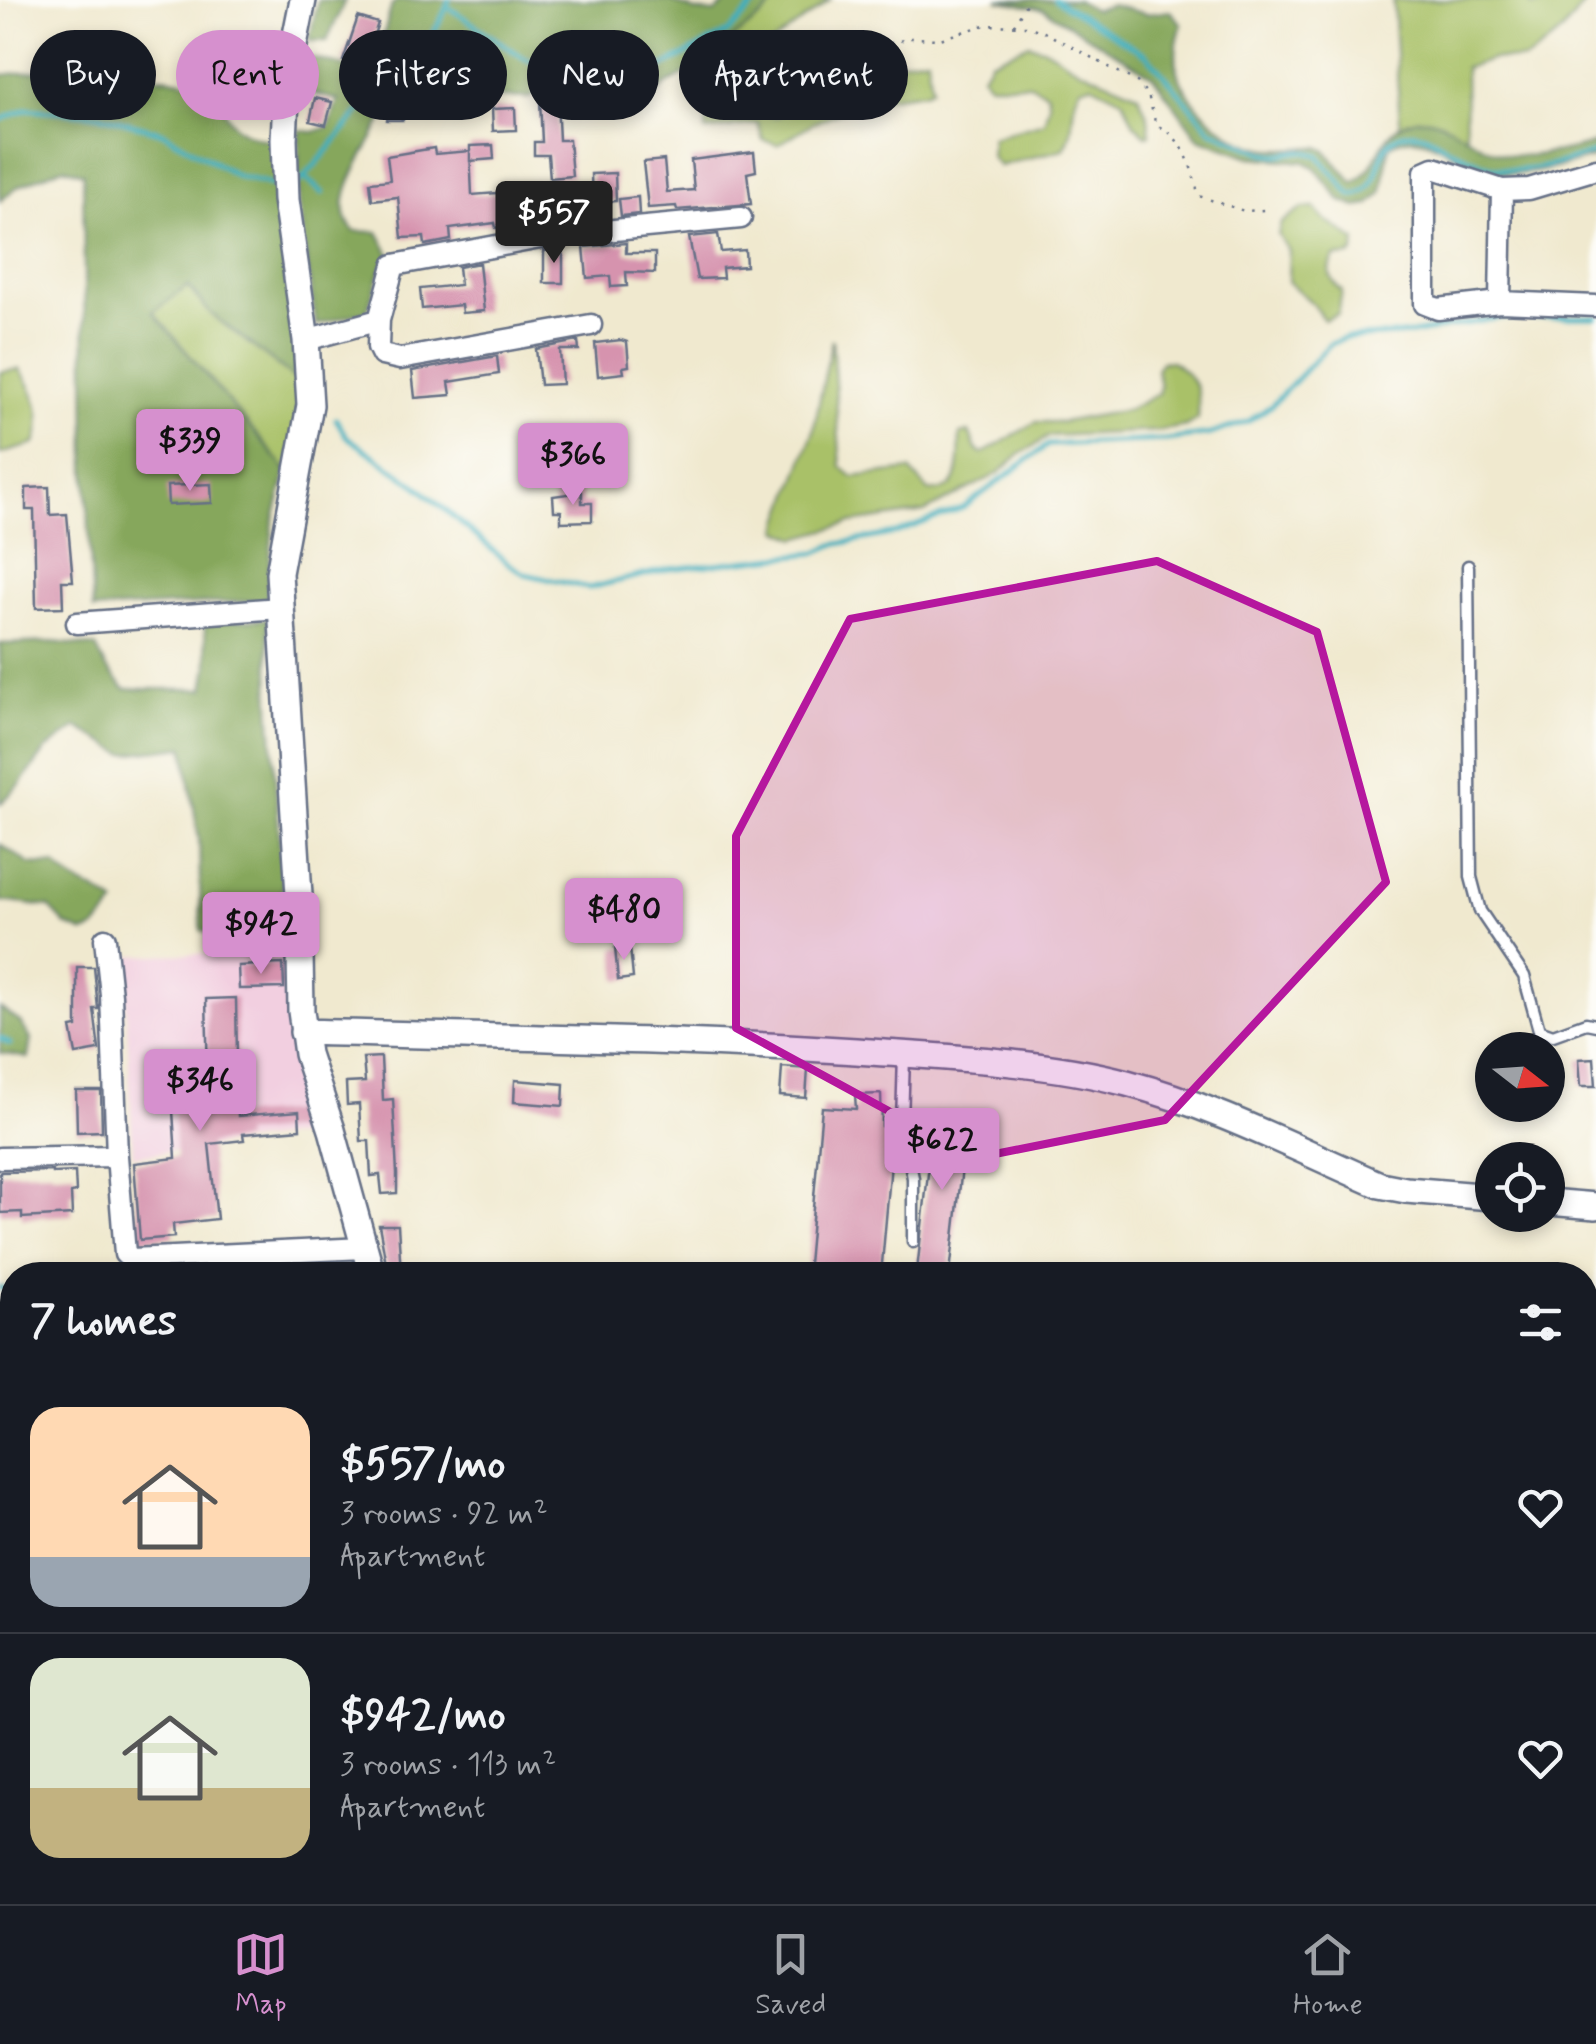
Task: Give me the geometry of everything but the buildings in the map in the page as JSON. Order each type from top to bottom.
[{"type":"street","points":[[303,0],[287,80],[284,158],[310,405],[286,524],[279,573],[280,608],[299,895],[303,1032],[368,1262]]},
{"type":"street","points":[[1596,169],[1528,189],[1502,190],[1434,168],[1425,172],[1426,304],[1438,308],[1500,302],[1596,306]]},
{"type":"street","points":[[1500,302],[1502,190]]},
{"type":"street","points":[[592,325],[400,360],[382,356],[378,347],[378,320],[394,265],[551,236],[741,218]]},
{"type":"street","points":[[306,340],[378,320]]},
{"type":"street","points":[[77,623],[280,608]]},
{"type":"street","points":[[105,939],[125,1254],[132,1259],[364,1248]]},
{"type":"street","points":[[303,1032],[726,1043],[904,1054],[1065,1070],[1126,1082],[1186,1102],[1380,1184],[1475,1196]]},
{"type":"street","points":[[0,1158],[117,1156]]},
{"type":"street","points":[[1565,1203],[1596,1206]]},
{"type":"lane","points":[[1468,566],[1475,900],[1524,976],[1539,1030],[1553,1035],[1586,1023],[1596,1025]]},
{"type":"lane","points":[[904,1054],[902,1123],[913,1178],[913,1242]]},
{"type":"path","points":[[1014,25],[1028,0]]},
{"type":"path","points":[[908,39],[929,41],[985,26],[1014,25],[1061,39],[1143,87],[1156,125],[1185,148],[1199,196],[1244,212],[1265,210]]},
{"type":"highlighted area","points":[[1157,561],[1317,632],[1386,882],[1165,1120],[975,1158],[736,1028],[736,836],[850,619]]},
{"type":"shaded area","points":[[291,951],[294,1048],[299,1075],[322,1133],[133,1156],[124,956]]},
{"type":"green space","points":[[318,0],[345,0],[327,41],[319,41],[319,30],[311,30]]},
{"type":"green space","points":[[399,0],[669,0],[694,11],[715,13],[730,0],[777,0],[744,30],[679,30],[679,78],[659,92],[659,30],[527,30],[527,98],[507,97],[507,30],[385,30],[392,4]]},
{"type":"green space","points":[[777,0],[830,0],[790,30],[743,30]]},
{"type":"green space","points":[[997,0],[1077,0],[1094,10],[1112,5],[1146,14],[1170,11],[1182,24],[1177,41],[1178,71],[1190,96],[1211,119],[1237,138],[1263,148],[1319,147],[1353,182],[1369,169],[1391,134],[1410,121],[1423,119],[1447,125],[1496,152],[1532,155],[1596,143],[1596,157],[1534,172],[1496,173],[1429,142],[1403,139],[1389,146],[1382,193],[1369,205],[1357,207],[1341,201],[1314,167],[1304,162],[1250,157],[1198,138],[1153,76],[1043,9]]},
{"type":"green space","points":[[1393,0],[1529,0],[1532,6],[1555,0],[1587,0],[1563,31],[1525,60],[1494,59],[1465,68],[1466,139],[1435,120],[1418,119],[1400,126]]},
{"type":"green space","points":[[1029,44],[1138,94],[1150,134],[1134,124],[1123,100],[1091,84],[1081,87],[1077,95],[1064,149],[999,166],[991,157],[992,137],[1044,122],[1049,104],[1047,93],[1030,84],[989,84],[982,75],[990,61]]},
{"type":"green space","points":[[927,57],[931,88],[908,94],[908,60]]},
{"type":"green space","points":[[319,60],[339,65],[339,120],[381,120],[352,176],[344,205],[346,219],[354,231],[378,232],[391,256],[383,264],[367,311],[316,325],[298,202],[299,130],[313,132],[329,127],[338,100],[319,95]]},
{"type":"green space","points":[[30,72],[30,120],[156,120],[156,77],[176,80],[176,120],[231,120],[242,131],[274,141],[299,382],[210,313],[188,286],[153,312],[287,471],[273,523],[267,600],[93,610],[86,469],[83,173],[63,167],[17,187],[0,201],[0,75]]},
{"type":"green space","points":[[820,120],[778,145],[763,140],[758,123],[706,131],[706,121]]},
{"type":"green space","points":[[1303,208],[1315,208],[1356,241],[1350,256],[1334,257],[1330,276],[1342,291],[1338,314],[1324,320],[1288,282],[1289,251],[1278,235],[1281,223]]},
{"type":"green space","points":[[187,286],[210,313],[299,382],[300,412],[287,471],[153,312]]},
{"type":"green space","points":[[832,339],[841,467],[853,477],[910,470],[929,491],[941,490],[949,487],[957,473],[960,434],[969,432],[982,454],[1036,422],[1062,422],[1127,410],[1158,394],[1156,369],[1161,362],[1172,361],[1192,380],[1197,392],[1198,419],[1186,426],[1158,431],[1050,436],[999,473],[924,512],[851,523],[797,538],[779,530],[813,433]]},
{"type":"green space","points":[[20,369],[38,405],[38,434],[35,444],[0,454],[0,372]]},
{"type":"green space","points":[[268,619],[283,888],[275,903],[211,933],[201,930],[199,840],[184,747],[124,754],[77,727],[46,750],[0,804],[0,644],[53,642],[96,647],[106,667],[125,689],[204,689],[208,665],[204,623]]},
{"type":"green space","points":[[0,844],[30,864],[55,865],[116,904],[95,929],[84,933],[66,925],[49,907],[0,901]]},
{"type":"green space","points":[[0,1008],[20,1022],[31,1039],[28,1058],[0,1053]]},
{"type":"waterway","points":[[293,188],[421,48],[442,18],[449,0]]},
{"type":"waterway","points":[[448,7],[524,58],[575,81],[589,81],[657,70],[730,31],[760,0]]},
{"type":"waterway","points":[[1055,0],[1147,55],[1211,130],[1264,153],[1301,151],[1318,155],[1351,195],[1370,187],[1388,144],[1409,133],[1426,136],[1479,162],[1508,170],[1547,166],[1596,152]]},
{"type":"waterway","points":[[0,120],[27,109],[100,115],[164,133],[237,176],[278,186]]},
{"type":"waterway","points":[[305,178],[323,193]]},
{"type":"waterway","points":[[336,419],[346,436],[417,486],[509,564],[525,574],[589,588],[669,569],[815,553],[833,545],[896,533],[963,508],[1048,445],[1167,440],[1211,434],[1249,421],[1272,405],[1330,344],[1346,338],[1412,334],[1498,318],[1596,317]]},
{"type":"waterway","points":[[0,1038],[10,1044]]}]
